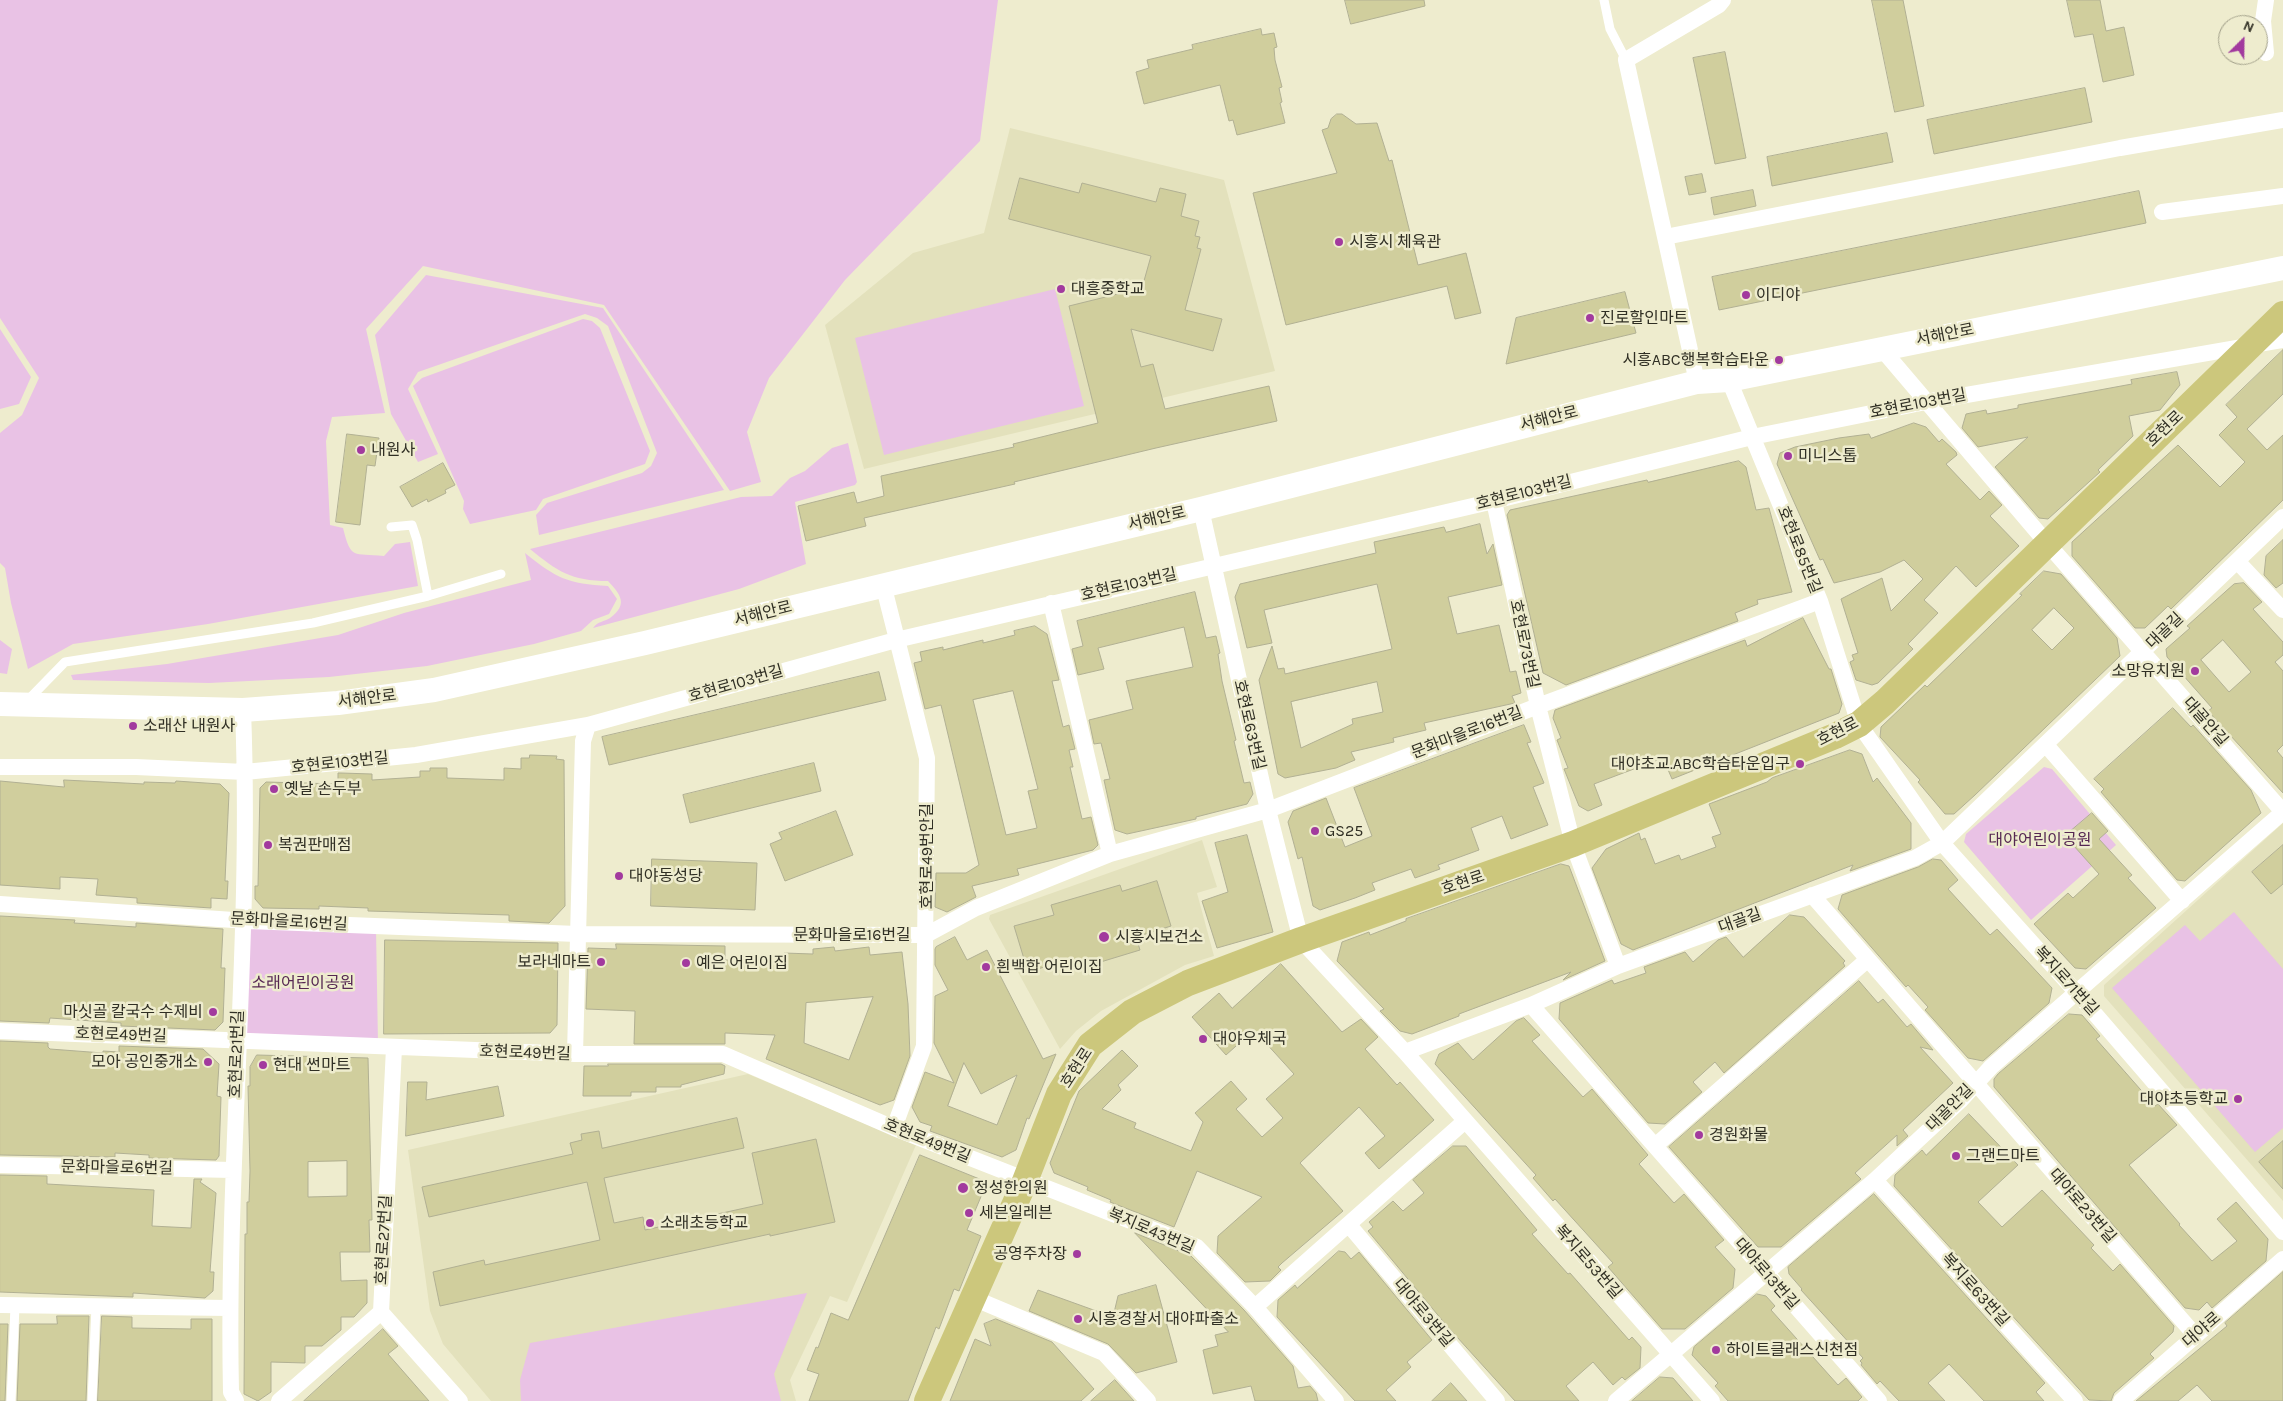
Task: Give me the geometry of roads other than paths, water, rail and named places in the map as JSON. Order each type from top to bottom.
[{"type":"main road","name":"서해안로","points":[[12,704],[243,710],[338,703],[434,690],[645,643],[883,584],[1201,509],[1697,382],[1729,380],[2283,268]]},
{"type":"main road","name":"호현로","points":[[927,1401],[1025,1181],[1059,1094],[1090,1045],[1132,1012],[1188,983],[1301,940],[1573,844],[1835,736],[1859,724],[1885,702],[2046,542],[2254,344],[2283,314]]},
{"type":"street","points":[[2263,15],[2266,0]]},
{"type":"street","points":[[1697,382],[1626,60],[1725,2]]},
{"type":"street","points":[[1665,237],[1698,233],[2120,148],[2283,120]]},
{"type":"street","points":[[2162,212],[2283,196]]},
{"type":"street","name":"호현로103번길","points":[[0,766],[136,767],[245,772],[416,755],[588,725],[896,640],[1494,500],[1752,437],[1926,402],[2283,340]]},
{"type":"street","points":[[1881,348],[2046,542]]},
{"type":"street","name":"호현로85번길","points":[[1729,380],[1820,601],[1859,724]]},
{"type":"street","name":"호현로73번길","points":[[1494,500],[1538,706],[1573,844],[1618,966]]},
{"type":"street","name":"호현로63번길","points":[[1201,509],[1268,810],[1301,940]]},
{"type":"street","name":"대골길","points":[[1405,1052],[1530,1005],[1618,966],[1915,858],[1942,844],[2283,517]]},
{"type":"street","name":"대골안길","points":[[1616,1401],[1875,1180],[1960,1101],[1974,1083],[2283,812],[2046,542]]},
{"type":"street","points":[[2237,560],[2283,610]]},
{"type":"street","name":"호현로49번안길","points":[[883,584],[927,758],[924,1046],[894,1128]]},
{"type":"street","name":"문화마을로16번길","points":[[0,904],[242,921],[577,934],[926,935],[976,908],[1110,854],[1268,810],[1538,706],[1820,601]]},
{"type":"street","points":[[1051,603],[1110,854]]},
{"type":"street","name":"호현로21번길","points":[[236,1401],[231,1392],[229,1308],[242,921],[245,772],[243,710]]},
{"type":"street","name":"복지로71번길","points":[[1859,724],[1942,844],[2077,993],[2283,1232]]},
{"type":"street","points":[[575,1054],[583,741],[588,725]]},
{"type":"street","points":[[2046,745],[2182,901]]},
{"type":"street","name":"대야로23번길","points":[[1812,895],[2195,1336]]},
{"type":"street","name":"복지로53번길","points":[[1301,940],[1405,1052],[1712,1401]]},
{"type":"street","points":[[1655,1146],[1867,960]]},
{"type":"street","name":"대야로13번길","points":[[1530,1005],[1765,1274],[1879,1401]]},
{"type":"street","name":"호현로49번길","points":[[0,1031],[575,1054],[723,1054],[894,1128],[1025,1181]]},
{"type":"street","name":"호현로27번길","points":[[381,1312],[394,1048]]},
{"type":"street","points":[[1255,1307],[1465,1121]]},
{"type":"street","name":"문화마을로6번길","points":[[0,1165],[233,1170]]},
{"type":"street","name":"복지로63번길","points":[[1875,1180],[2076,1401]]},
{"type":"street","name":"복지로43번길","points":[[1025,1181],[1197,1247],[1255,1307],[1336,1401]]},
{"type":"street","name":"대야로3번길","points":[[1349,1225],[1497,1401]]},
{"type":"street","name":"대야로","points":[[2121,1401],[2283,1259]]},
{"type":"street","points":[[973,1298],[1104,1353],[1148,1401]]},
{"type":"street","points":[[8,1306],[229,1308]]},
{"type":"street","points":[[279,1401],[381,1312],[460,1401]]},
{"type":"lane","points":[[1604,0],[1610,28],[1626,60]]},
{"type":"lane","points":[[391,527],[412,525],[418,540],[428,596]]},
{"type":"lane","name":"서해안로","points":[[12,704],[65,662],[313,623],[428,596],[501,574]]},
{"type":"lane","points":[[8,1306],[11,1401]]},
{"type":"lane","points":[[92,1401],[96,1306]]},
{"type":"place","name":"시흥시 체육관","points":[[1339,242]]},
{"type":"place","name":"대흥중학교","points":[[1061,289]]},
{"type":"place","name":"이디야","points":[[1746,295]]},
{"type":"place","name":"진로할인마트","points":[[1590,318]]},
{"type":"place","name":"시흥ABC행복학습타운","points":[[1779,360]]},
{"type":"place","name":"내원사","points":[[361,450]]},
{"type":"place","name":"미니스톱","points":[[1788,456]]},
{"type":"place","name":"소망유치원","points":[[2195,671]]},
{"type":"place","name":"소래산 내원사","points":[[133,726]]},
{"type":"place","name":"대야초교.ABC학습타운입구","points":[[1800,764]]},
{"type":"place","name":"옛날 손두부","points":[[274,789]]},
{"type":"place","name":"GS25","points":[[1315,831]]},
{"type":"place","name":"복권판매점","points":[[268,845]]},
{"type":"place","name":"대야동성당","points":[[619,876]]},
{"type":"place","name":"시흥시보건소","points":[[1104,937]]},
{"type":"place","name":"보라네마트","points":[[601,962]]},
{"type":"place","name":"예은 어린이집","points":[[686,963]]},
{"type":"place","name":"흰백합 어린이집","points":[[986,967]]},
{"type":"place","name":"마싯골 칼국수 수제비","points":[[213,1012]]},
{"type":"place","name":"대야우체국","points":[[1203,1039]]},
{"type":"place","name":"모아 공인중개소","points":[[208,1062]]},
{"type":"place","name":"현대 썬마트","points":[[263,1065]]},
{"type":"place","name":"대야초등학교","points":[[2238,1099]]},
{"type":"place","name":"경원화물","points":[[1699,1135]]},
{"type":"place","name":"그랜드마트","points":[[1956,1156]]},
{"type":"place","name":"정성한의원","points":[[963,1188]]},
{"type":"place","name":"세븐일레븐","points":[[969,1213]]},
{"type":"place","name":"소래초등학교","points":[[650,1223]]},
{"type":"place","name":"공영주차장","points":[[1077,1254]]},
{"type":"place","name":"시흥경찰서 대야파출소","points":[[1078,1319]]},
{"type":"place","name":"하이트클래스신천점","points":[[1716,1350]]},
{"type":"park label","name":"대야어린이공원","points":[[2040,840]]},
{"type":"park label","name":"소래어린이공원","points":[[303,983]]}]
